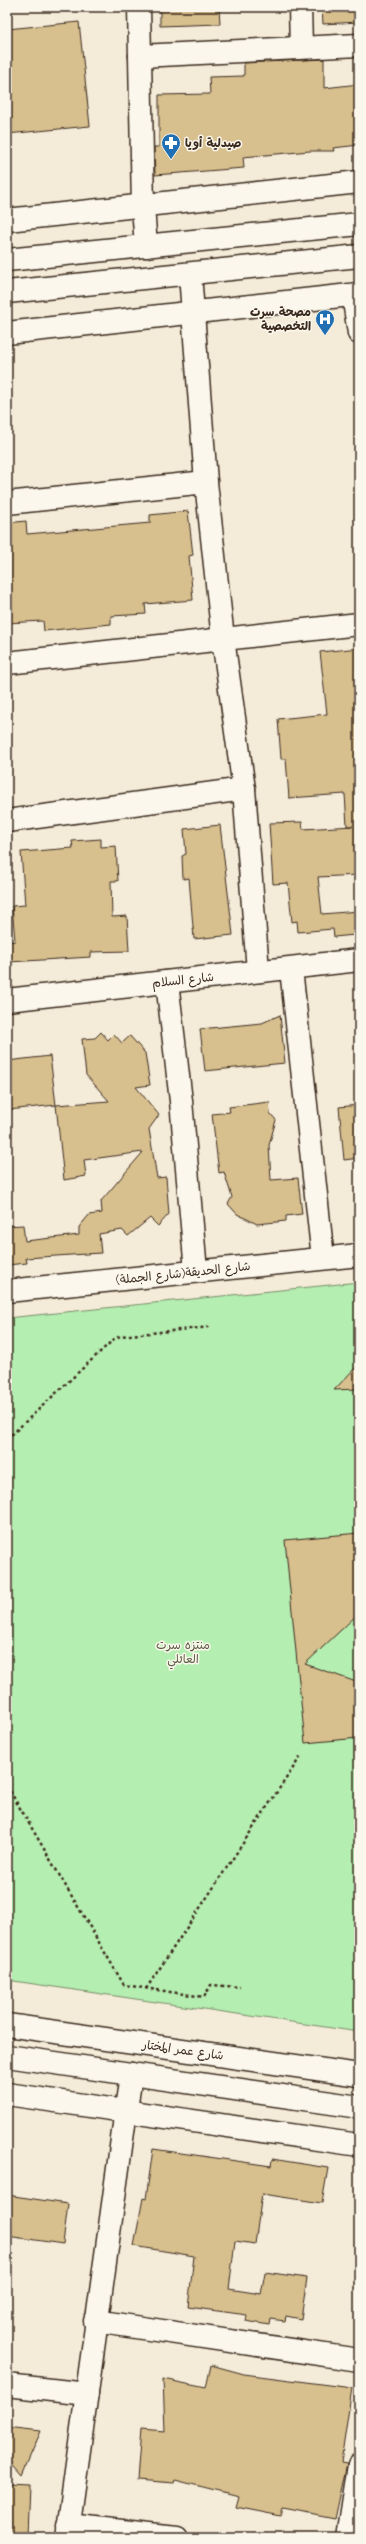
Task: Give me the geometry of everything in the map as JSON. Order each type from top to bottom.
[{"type":"main road","points":[[139,7],[143,207],[146,246]]},
{"type":"main road","points":[[300,7],[301,47]]},
{"type":"main road","points":[[140,56],[359,45]]},
{"type":"main road","points":[[7,220],[143,207],[359,182]]},
{"type":"main road","points":[[7,260],[359,224]]},
{"type":"main road","points":[[7,292],[359,256]]},
{"type":"main road","points":[[190,274],[206,482],[223,639],[244,789],[258,971]]},
{"type":"main road","points":[[7,334],[356,294],[359,333]]},
{"type":"main road","points":[[7,503],[206,482]]},
{"type":"main road","points":[[7,663],[359,624]]},
{"type":"main road","points":[[7,821],[244,789]]},
{"type":"main road","name":"شارع السلام","points":[[7,1000],[258,971],[291,969],[359,960]]},
{"type":"main road","points":[[291,969],[323,1258]]},
{"type":"main road","points":[[167,982],[181,1101],[196,1271]]},
{"type":"main road","name":"شارع الحديقة(شارع الجملة)","points":[[7,1291],[359,1255]]},
{"type":"main road","name":"شارع عمر المختار","points":[[7,2025],[359,2075]]},
{"type":"main road","points":[[7,2056],[359,2107]]},
{"type":"main road","points":[[131,2074],[95,2322],[67,2531],[176,2537]]},
{"type":"main road","points":[[7,2094],[359,2145]]},
{"type":"main road","points":[[95,2322],[359,2360]]},
{"type":"main road","points":[[7,2385],[86,2394]]},
{"type":"main road","points":[[348,2537],[359,2464]]},
{"type":"path","points":[[7,1439],[114,1339],[120,1336],[210,1327]]},
{"type":"path","points":[[146,1989],[301,1756]]},
{"type":"path","points":[[7,1786],[124,1986],[204,1997],[211,1985],[240,1987]]},
{"type":"green space","name":"منتزه سرت العائلي","points":[[359,1282],[359,2032],[7,1980],[7,1318]]},
{"type":"building","points":[[160,7],[219,7],[220,24],[160,26]]},
{"type":"building","points":[[322,7],[359,7],[359,22],[323,24]]},
{"type":"building","points":[[79,22],[90,126],[7,134],[7,29]]},
{"type":"building","points":[[324,59],[324,88],[359,84],[359,145],[333,148],[334,151],[310,151],[243,157],[244,168],[155,175],[154,147],[159,147],[159,95],[210,94],[209,77],[244,76],[244,63]]},
{"type":"building","points":[[188,511],[193,555],[189,556],[193,600],[145,604],[146,614],[111,616],[111,624],[44,631],[43,621],[7,623],[7,523],[26,521],[27,534],[150,523],[150,515]]},
{"type":"building","points":[[359,648],[359,875],[318,877],[322,914],[359,911],[359,929],[355,929],[355,935],[334,937],[333,929],[298,932],[297,921],[292,922],[288,883],[273,884],[269,823],[302,822],[303,829],[353,826],[347,826],[345,794],[289,798],[286,759],[281,759],[278,719],[327,714],[320,652]]},
{"type":"building","points":[[220,825],[233,935],[194,939],[189,878],[183,879],[182,856],[186,854],[184,829]]},
{"type":"building","points":[[101,839],[101,847],[116,846],[118,881],[111,881],[112,917],[127,916],[129,951],[91,952],[91,957],[9,962],[8,942],[15,941],[12,906],[25,905],[21,852],[73,848],[72,841]]},
{"type":"building","points":[[280,1015],[285,1063],[205,1071],[200,1029],[262,1023]]},
{"type":"building","points":[[101,1032],[108,1040],[114,1034],[122,1043],[130,1036],[145,1053],[150,1085],[136,1087],[159,1115],[149,1129],[157,1178],[166,1177],[169,1214],[158,1226],[150,1218],[128,1236],[122,1230],[99,1234],[101,1253],[26,1258],[27,1263],[7,1265],[7,1226],[23,1225],[25,1241],[79,1235],[79,1227],[89,1215],[102,1213],[101,1201],[143,1152],[84,1160],[86,1176],[64,1180],[56,1105],[109,1101],[86,1075],[82,1039],[95,1038]]},
{"type":"building","points":[[50,1056],[56,1105],[8,1110],[7,1061]]},
{"type":"building","points":[[269,1102],[270,1113],[276,1120],[269,1145],[271,1180],[298,1178],[302,1214],[286,1216],[286,1221],[257,1224],[237,1214],[228,1204],[232,1197],[224,1172],[219,1173],[212,1114],[230,1112],[229,1107]]},
{"type":"building","points":[[359,1105],[359,1158],[344,1160],[339,1107]]},
{"type":"building","points":[[359,1364],[359,1389],[334,1390]]},
{"type":"building","points":[[359,1533],[359,1613],[305,1664],[359,1683],[359,1738],[305,1743],[285,1540]]},
{"type":"building","points":[[153,2149],[271,2166],[272,2159],[328,2168],[322,2203],[262,2194],[255,2244],[235,2241],[229,2289],[261,2294],[265,2272],[307,2278],[301,2319],[286,2316],[285,2321],[270,2319],[269,2325],[246,2321],[247,2315],[188,2307],[194,2256],[134,2246],[143,2198],[146,2199]]},
{"type":"building","points":[[7,2195],[68,2204],[63,2244],[7,2236]]},
{"type":"building","points":[[211,2365],[244,2374],[352,2388],[341,2462],[347,2463],[335,2519],[283,2509],[281,2516],[236,2507],[239,2496],[175,2480],[174,2483],[137,2480],[141,2429],[165,2431],[163,2379],[206,2388]]},
{"type":"building","points":[[7,2427],[41,2431],[22,2475],[7,2458]]},
{"type":"building","points":[[7,2483],[29,2484],[27,2537],[7,2537]]},
{"type":"place","name":"صيدلية أويا","points":[[171,160]]},
{"type":"place","name":"مصحة سرت التخصصية","points":[[325,336]]}]
